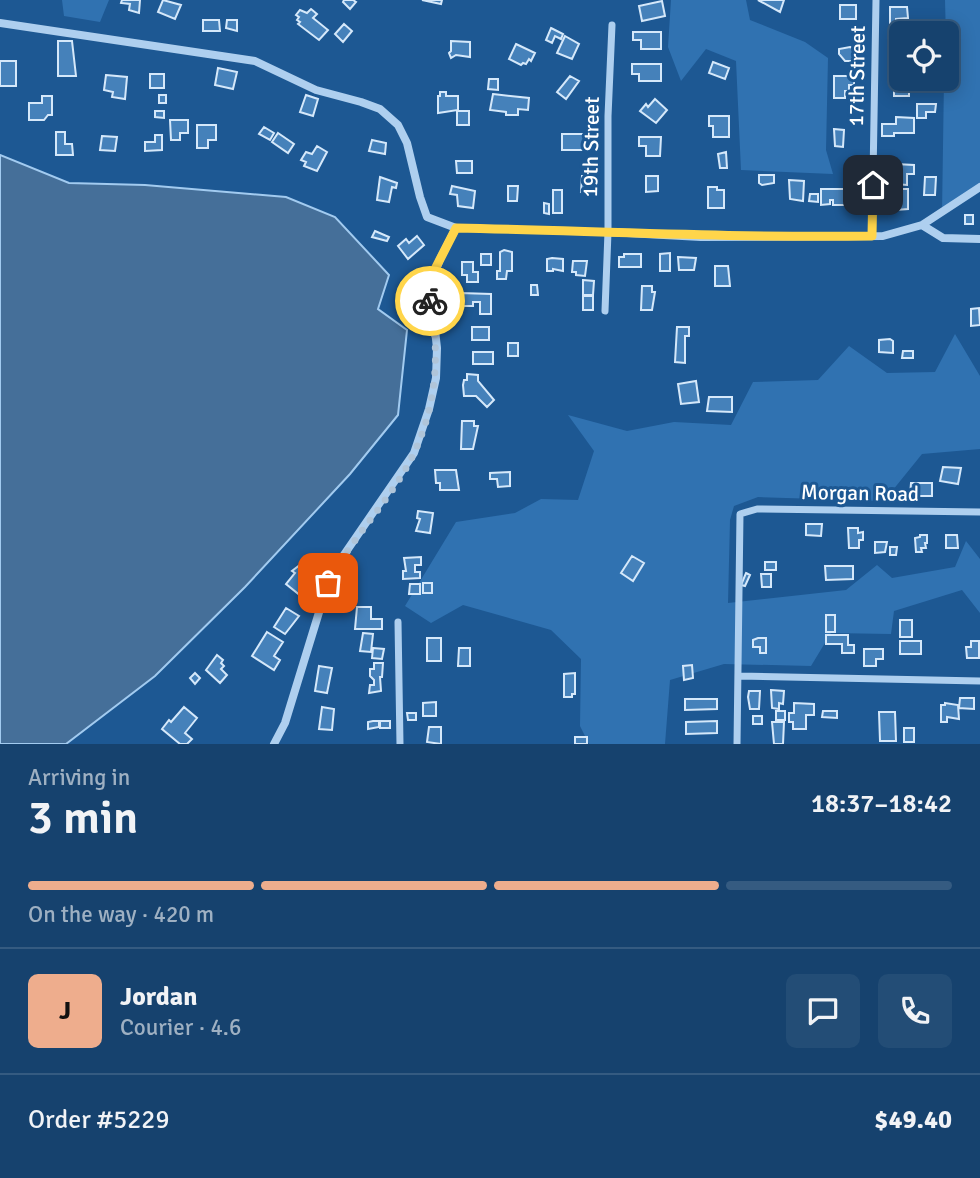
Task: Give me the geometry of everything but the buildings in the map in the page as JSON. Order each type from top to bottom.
[{"type":"street","name":"17th Street","points":[[872,236],[876,0]]},
{"type":"street","points":[[0,23],[255,61],[316,90],[380,110],[398,125],[407,142],[427,217],[456,228],[700,237],[883,236],[922,225],[980,187]]},
{"type":"street","name":"19th Street","points":[[605,311],[612,25]]},
{"type":"street","points":[[922,225],[943,237],[980,239]]},
{"type":"street","points":[[274,744],[285,723],[328,583],[414,453],[436,378],[437,348],[430,286],[456,228]]},
{"type":"street","name":"Morgan Road","points":[[739,676],[740,514],[757,509],[980,512]]},
{"type":"street","points":[[398,622],[400,744]]},
{"type":"street","points":[[737,744],[739,676],[980,681]]},
{"type":"shaded area","points":[[62,0],[109,0],[100,22],[64,16]]},
{"type":"shaded area","points":[[671,0],[746,0],[750,20],[805,42],[828,58],[826,150],[833,174],[741,170],[736,61],[706,49],[681,81],[668,47]]},
{"type":"shaded area","points":[[945,0],[980,0],[980,187],[942,213],[944,91],[959,91],[959,21],[946,21]]},
{"type":"shaded area","points":[[0,155],[69,183],[145,185],[286,197],[335,217],[389,275],[378,309],[407,330],[398,415],[350,474],[245,587],[155,676],[66,744],[0,744]]},
{"type":"shaded area","points":[[955,334],[980,376],[980,449],[922,454],[884,501],[758,497],[734,506],[730,520],[728,603],[846,590],[877,565],[892,578],[955,567],[966,541],[980,559],[980,613],[962,590],[894,611],[891,634],[831,633],[811,666],[724,664],[670,680],[665,744],[589,744],[580,726],[581,659],[551,630],[463,605],[431,623],[405,606],[456,522],[515,513],[541,499],[578,500],[594,451],[568,415],[627,431],[674,422],[731,425],[753,382],[818,380],[849,346],[887,373],[935,372]]},
{"type":"way so far","points":[[328,583],[339,562],[414,453],[436,378],[437,348],[430,301]]},
{"type":"route","points":[[430,301],[433,273],[456,228],[700,237],[872,236],[873,185]]}]
